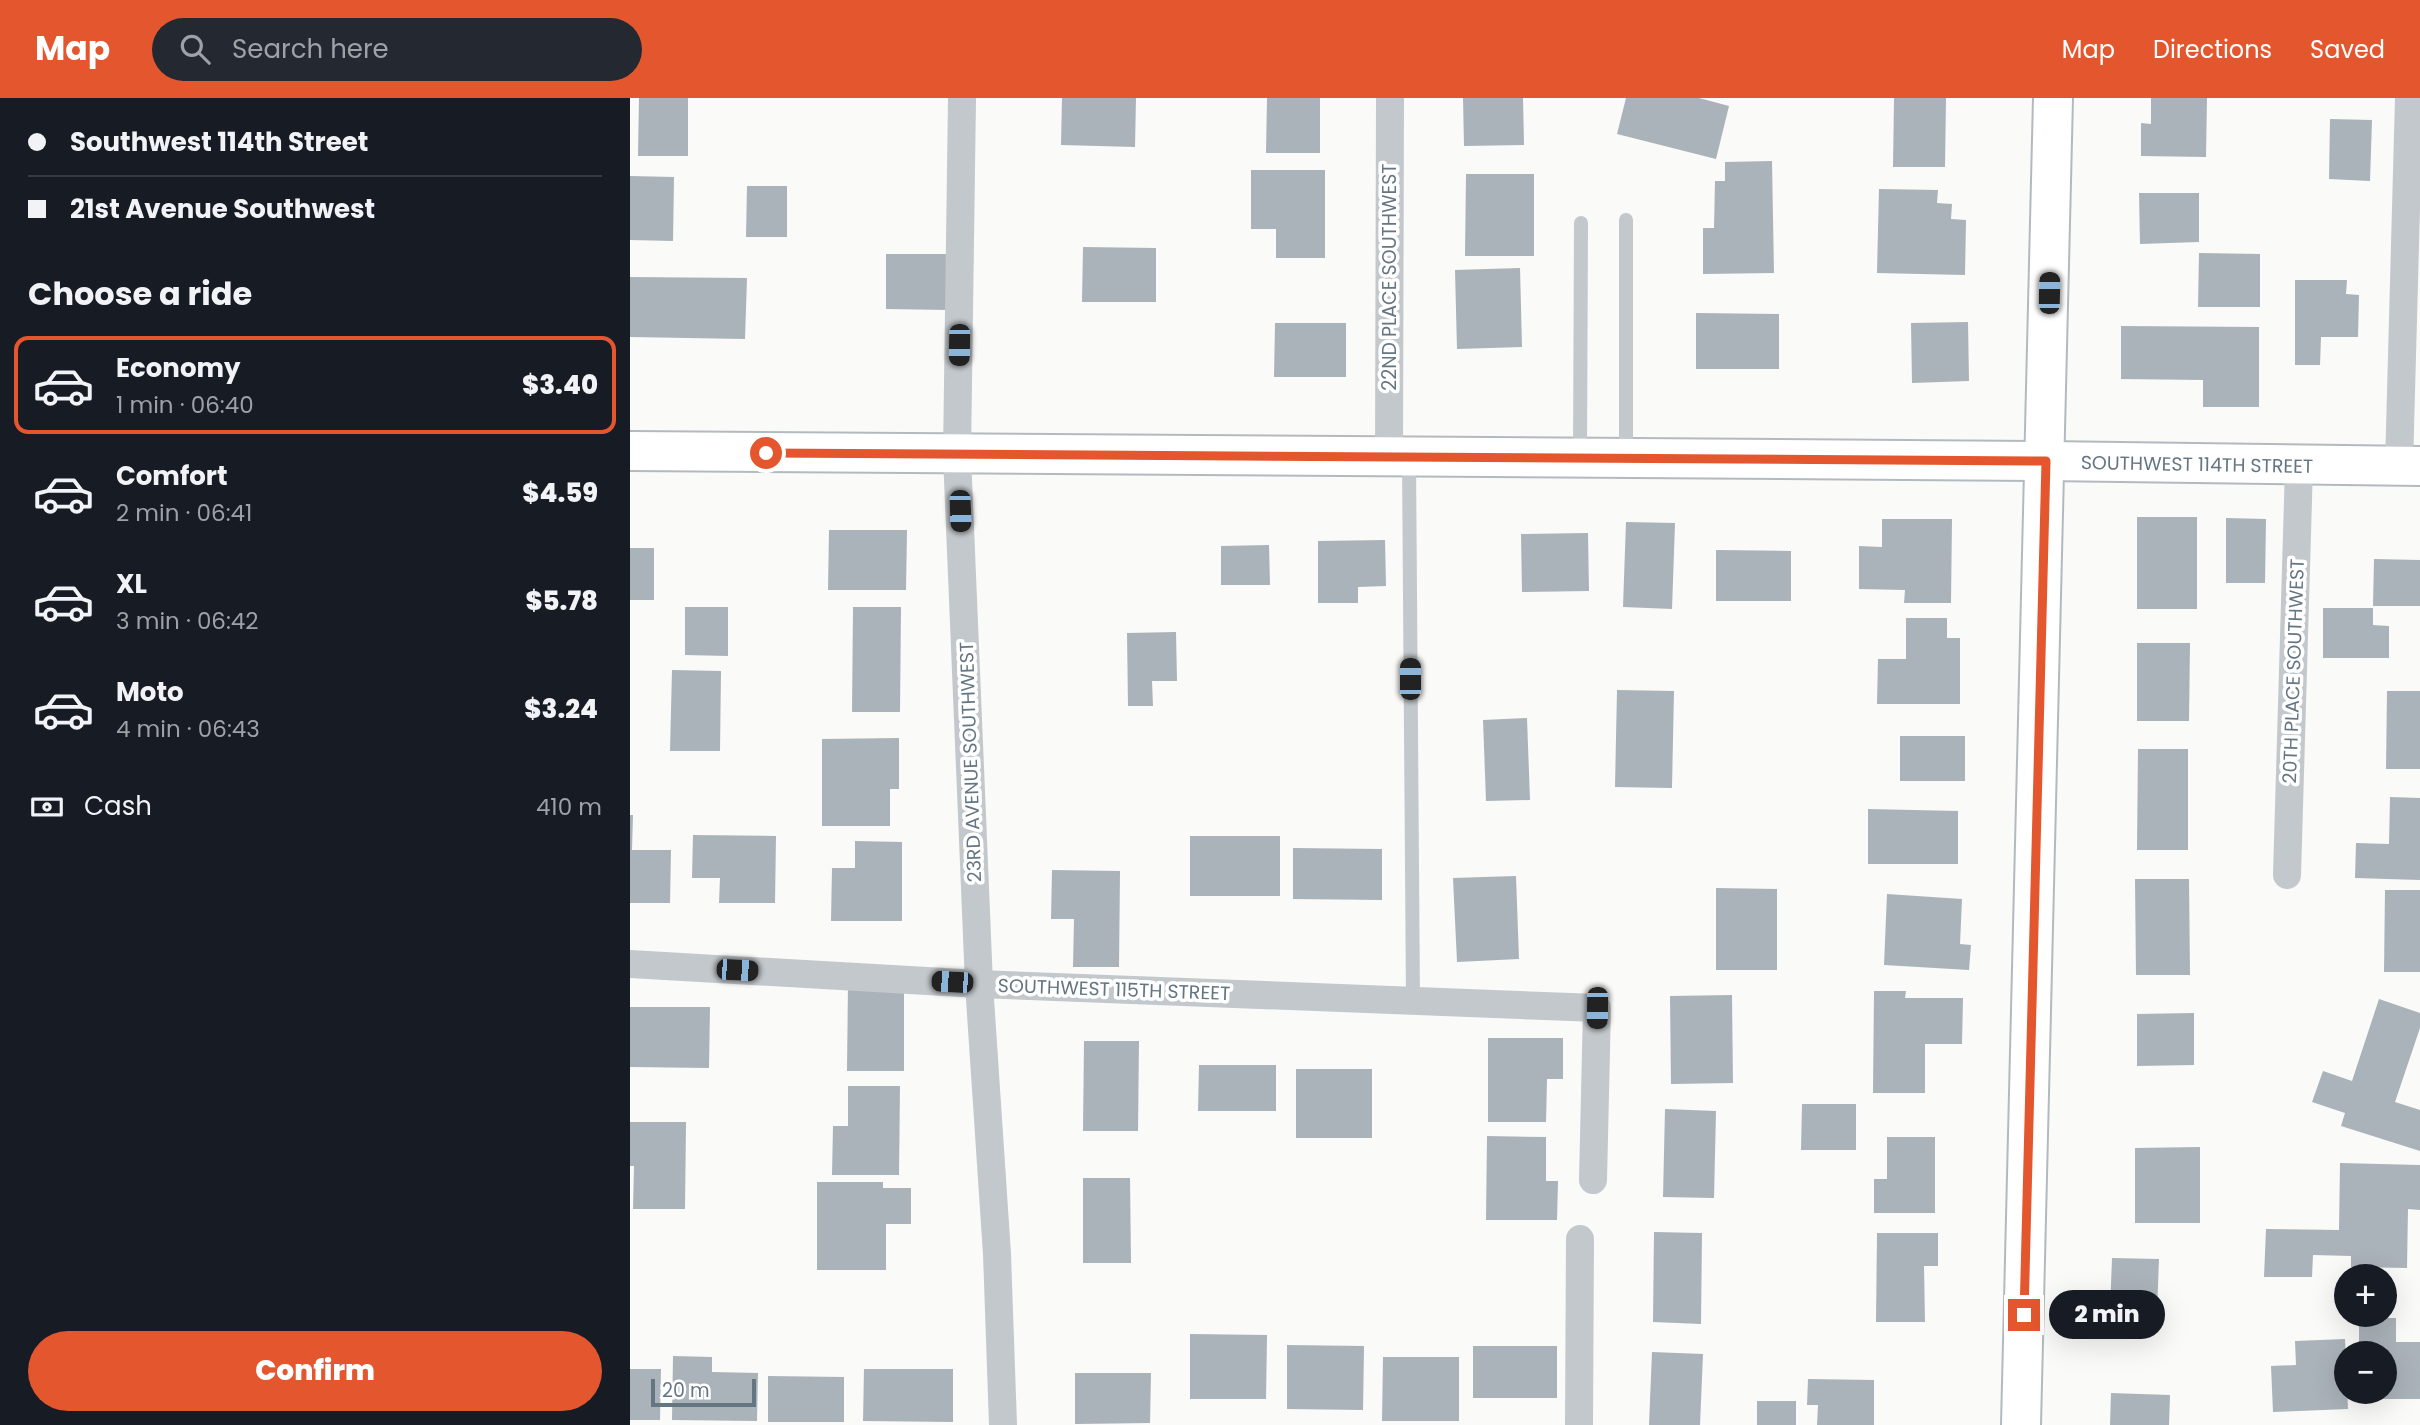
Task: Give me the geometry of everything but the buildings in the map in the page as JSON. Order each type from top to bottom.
[{"type":"street","name":"23RD AVENUE SOUTHWEST","points":[[962,98],[957,455],[979,984],[998,1254],[1003,1425]]},
{"type":"street","name":"22ND PLACE SOUTHWEST","points":[[1390,98],[1399,456]]},
{"type":"street","points":[[2021,1425],[2053,98]]},
{"type":"street","points":[[2409,98],[2410,466]]},
{"type":"street","name":"SOUTHWEST 114TH STREET","points":[[630,451],[2410,466]]},
{"type":"street","name":"20TH PLACE SOUTHWEST","points":[[2287,875],[2299,466]]},
{"type":"street","name":"SOUTHWEST 115TH STREET","points":[[630,964],[979,984],[1597,1008],[1593,1180]]},
{"type":"street","points":[[1579,1425],[1580,1239]]},
{"type":"lane","points":[[1626,220],[1626,458]]},
{"type":"lane","points":[[1580,457],[1581,223]]},
{"type":"lane","points":[[1399,456],[1413,1000]]},
{"type":"route","points":[[766,453],[2046,461],[2024,1315]]}]
